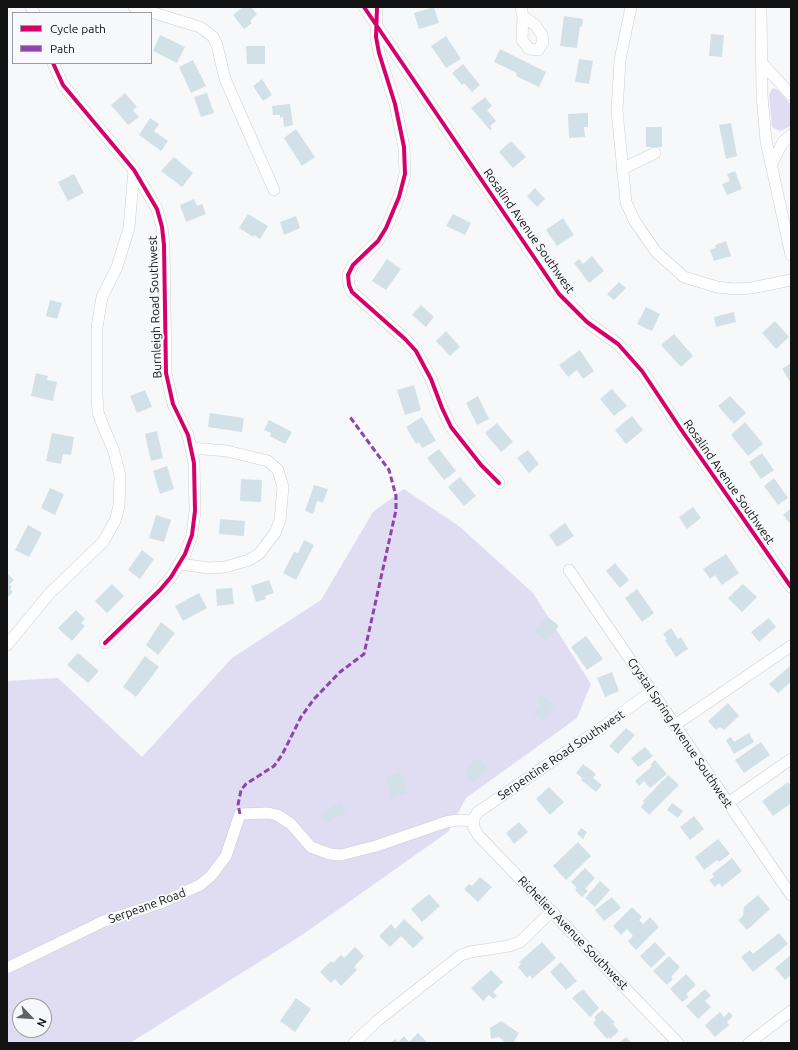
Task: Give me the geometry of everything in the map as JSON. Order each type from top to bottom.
[{"type":"street","points":[[134,7],[150,12]]},
{"type":"street","name":"Rosalind Avenue Southwest","points":[[364,7],[559,294],[587,322],[618,344],[638,366],[791,587]]},
{"type":"street","points":[[378,7],[376,23],[379,53],[395,104],[404,147],[405,174],[399,197],[386,228],[373,246],[353,265],[348,275],[348,286],[352,292],[405,339],[416,351],[425,364],[452,427],[472,455],[499,483]]},
{"type":"street","points":[[631,7],[620,60],[617,90],[622,169],[626,202],[634,220],[656,252],[684,277],[711,286],[734,289],[751,288],[791,280]]},
{"type":"street","points":[[760,7],[762,95],[771,165],[791,255]]},
{"type":"street","points":[[152,12],[200,27],[213,37],[217,45],[227,85],[274,190]]},
{"type":"street","points":[[761,62],[791,95]]},
{"type":"street","name":"Burnleigh Road Southwest","points":[[53,64],[63,85],[134,170],[150,195],[162,227],[166,373],[173,404],[188,435],[196,487],[192,535],[180,564],[171,577],[144,607],[105,643]]},
{"type":"street","points":[[771,165],[783,142],[791,135]]},
{"type":"street","points":[[622,169],[655,153]]},
{"type":"street","points":[[7,645],[49,594],[103,542],[111,529],[117,514],[120,491],[120,475],[113,449],[103,426],[97,396],[97,327],[102,297],[122,254],[129,228],[134,170]]},
{"type":"street","points":[[180,564],[209,568],[225,567],[249,560],[259,554],[275,533],[280,520],[283,487],[278,470],[268,461],[227,451],[191,448]]},
{"type":"street","name":"Crystal Spring Avenue Southwest","points":[[569,570],[791,895]]},
{"type":"street","points":[[675,725],[791,646]]},
{"type":"street","name":"Serpentine Road Southwest","points":[[473,821],[478,812],[652,691]]},
{"type":"street","points":[[728,803],[791,759]]},
{"type":"street","name":"Serpeane Road","points":[[7,968],[104,921],[160,903],[200,885],[212,876],[226,856],[240,814],[268,813],[277,815],[291,824],[311,847],[330,854],[341,855],[376,846],[446,822],[457,820],[473,821]]},
{"type":"street","name":"Richelieu Avenue Southwest","points":[[473,821],[474,831],[678,1043]]},
{"type":"street","points":[[354,1043],[377,1021],[461,955],[470,952],[509,946],[520,942],[552,911]]},
{"type":"street","points":[[748,1043],[791,1011]]},
{"type":"shaded area","points":[[773,88],[778,90],[791,105],[791,126],[780,131],[772,127],[769,94]]},
{"type":"shaded area","points":[[404,489],[460,527],[533,593],[591,684],[577,718],[466,798],[448,832],[302,935],[130,1043],[7,1043],[7,681],[58,678],[142,757],[232,658],[321,600],[373,512]]},
{"type":"building","points":[[243,7],[251,7],[257,14],[250,21],[252,23],[244,29],[233,15]]},
{"type":"building","points":[[434,7],[439,23],[419,29],[414,13]]},
{"type":"building","points":[[564,16],[583,19],[582,27],[580,27],[577,48],[560,46]]},
{"type":"building","points":[[711,34],[724,35],[722,57],[709,56]]},
{"type":"building","points":[[160,35],[185,47],[177,63],[153,51]]},
{"type":"building","points":[[446,36],[461,59],[446,68],[431,46]]},
{"type":"building","points":[[246,46],[265,46],[265,64],[247,64]]},
{"type":"building","points":[[500,49],[546,72],[539,87],[516,76],[517,73],[494,62]]},
{"type":"building","points":[[579,59],[593,61],[589,84],[575,82]]},
{"type":"building","points":[[193,60],[206,86],[191,93],[179,67]]},
{"type":"building","points":[[463,64],[480,85],[472,92],[464,83],[462,85],[452,73]]},
{"type":"building","points":[[262,79],[272,95],[263,101],[253,86]]},
{"type":"building","points":[[125,93],[137,107],[133,110],[139,117],[128,125],[111,105]]},
{"type":"building","points":[[207,93],[214,113],[201,117],[194,97]]},
{"type":"building","points":[[485,97],[492,106],[487,110],[496,121],[490,126],[492,129],[490,130],[471,108]]},
{"type":"building","points":[[290,104],[293,125],[284,127],[283,117],[280,118],[280,115],[273,115],[272,106]]},
{"type":"building","points":[[588,113],[588,127],[584,127],[585,137],[569,138],[568,114]]},
{"type":"building","points":[[150,118],[159,124],[154,131],[168,141],[161,151],[139,135]]},
{"type":"building","points":[[731,123],[737,156],[726,159],[719,125]]},
{"type":"building","points":[[646,127],[662,127],[662,147],[646,147]]},
{"type":"building","points":[[296,129],[315,157],[302,166],[284,138]]},
{"type":"building","points":[[511,141],[526,157],[513,168],[499,152]]},
{"type":"building","points":[[174,157],[193,173],[182,187],[161,171]]},
{"type":"building","points":[[735,171],[742,189],[727,195],[722,184],[730,181],[727,174]]},
{"type":"building","points":[[74,174],[84,193],[68,201],[58,182]]},
{"type":"building","points":[[535,188],[545,199],[537,207],[527,196]]},
{"type":"building","points":[[194,199],[197,206],[202,204],[206,214],[186,222],[180,205]]},
{"type":"building","points":[[248,214],[268,226],[260,239],[254,235],[253,237],[239,228]]},
{"type":"building","points":[[453,214],[471,223],[465,235],[446,226]]},
{"type":"building","points":[[296,216],[300,228],[284,235],[280,222]]},
{"type":"building","points":[[563,218],[574,235],[557,246],[546,230]]},
{"type":"building","points":[[726,241],[731,256],[714,261],[710,250],[716,248],[715,245]]},
{"type":"building","points":[[592,256],[604,271],[589,283],[574,263],[579,259],[583,264]]},
{"type":"building","points":[[387,259],[401,269],[386,290],[372,281]]},
{"type":"building","points":[[619,282],[626,288],[614,300],[607,294]]},
{"type":"building","points":[[50,300],[62,303],[57,319],[46,316]]},
{"type":"building","points":[[421,305],[434,317],[426,327],[412,315]]},
{"type":"building","points":[[646,307],[660,314],[652,331],[637,324]]},
{"type":"building","points":[[734,312],[736,322],[716,327],[714,317]]},
{"type":"building","points":[[775,321],[789,337],[776,349],[762,333]]},
{"type":"building","points":[[446,331],[460,347],[450,356],[436,341]]},
{"type":"building","points":[[674,334],[693,356],[681,367],[661,345]]},
{"type":"building","points":[[580,350],[594,371],[583,379],[577,370],[568,377],[559,365]]},
{"type":"building","points":[[791,363],[791,383],[782,369]]},
{"type":"building","points":[[36,373],[48,376],[47,380],[57,382],[53,401],[31,396]]},
{"type":"building","points":[[414,385],[421,410],[405,415],[397,390]]},
{"type":"building","points":[[612,389],[627,406],[614,416],[600,399]]},
{"type":"building","points":[[145,390],[152,407],[137,413],[130,396]]},
{"type":"building","points":[[478,396],[489,419],[477,425],[466,403]]},
{"type":"building","points":[[730,396],[746,413],[734,424],[718,406]]},
{"type":"building","points":[[210,413],[244,418],[242,432],[208,427]]},
{"type":"building","points":[[632,416],[643,430],[626,444],[615,430]]},
{"type":"building","points":[[422,417],[436,441],[422,448],[419,442],[416,444],[406,427]]},
{"type":"building","points":[[269,420],[292,432],[285,444],[270,436],[271,433],[264,430]]},
{"type":"building","points":[[745,422],[763,444],[748,456],[731,435]]},
{"type":"building","points":[[497,423],[513,442],[501,452],[485,433]]},
{"type":"building","points":[[157,431],[163,458],[151,461],[145,434]]},
{"type":"building","points":[[52,433],[74,437],[71,455],[63,454],[61,464],[46,461]]},
{"type":"building","points":[[439,449],[456,471],[444,480],[427,458]]},
{"type":"building","points":[[528,450],[539,464],[529,473],[517,458]]},
{"type":"building","points":[[762,453],[774,470],[761,479],[749,462]]},
{"type":"building","points":[[167,466],[174,489],[160,494],[153,471]]},
{"type":"building","points":[[460,477],[476,496],[464,506],[448,487]]},
{"type":"building","points":[[774,478],[788,498],[778,505],[764,486]]},
{"type":"building","points":[[241,479],[262,480],[261,502],[240,501]]},
{"type":"building","points":[[314,485],[328,489],[323,503],[317,501],[313,514],[305,511]]},
{"type":"building","points":[[50,488],[64,494],[55,515],[41,508]]},
{"type":"building","points":[[693,507],[701,518],[687,529],[679,517]]},
{"type":"building","points":[[791,508],[791,525],[783,515]]},
{"type":"building","points":[[156,515],[171,520],[164,542],[149,538]]},
{"type":"building","points":[[220,519],[245,521],[244,536],[219,534]]},
{"type":"building","points":[[565,523],[574,536],[557,547],[549,535]]},
{"type":"building","points":[[28,525],[42,533],[29,557],[15,550]]},
{"type":"building","points":[[304,540],[314,545],[296,580],[283,573],[294,552],[298,553]]},
{"type":"building","points":[[142,550],[154,559],[140,579],[128,570]]},
{"type":"building","points":[[726,554],[739,573],[722,585],[715,575],[710,579],[703,569]]},
{"type":"building","points":[[615,563],[629,580],[620,588],[606,571]]},
{"type":"building","points":[[7,573],[14,580],[8,586],[12,586],[10,589],[13,592],[7,598]]},
{"type":"building","points":[[269,580],[274,593],[265,596],[266,599],[256,602],[251,586]]},
{"type":"building","points":[[112,584],[124,596],[107,613],[95,601]]},
{"type":"building","points":[[743,584],[757,597],[742,612],[728,598]]},
{"type":"building","points":[[232,588],[234,604],[217,606],[216,589]]},
{"type":"building","points":[[637,589],[654,613],[642,622],[625,598]]},
{"type":"building","points":[[199,593],[207,608],[183,621],[175,606]]},
{"type":"building","points":[[76,610],[85,619],[81,623],[85,626],[72,641],[58,628]]},
{"type":"building","points":[[547,616],[559,626],[546,641],[534,631]]},
{"type":"building","points":[[769,618],[776,627],[759,642],[751,632]]},
{"type":"building","points":[[161,622],[175,633],[158,655],[146,645]]},
{"type":"building","points":[[671,628],[678,639],[681,637],[688,649],[676,657],[665,640],[667,639],[663,634]]},
{"type":"building","points":[[586,636],[603,659],[587,670],[571,647]]},
{"type":"building","points":[[78,653],[99,671],[88,683],[67,665]]},
{"type":"building","points":[[145,656],[159,667],[136,697],[123,687]]},
{"type":"building","points":[[791,665],[791,682],[778,693],[769,684]]},
{"type":"building","points":[[612,672],[619,691],[605,697],[597,678]]},
{"type":"building","points":[[541,695],[554,705],[543,721],[534,714],[541,705],[536,702]]},
{"type":"building","points":[[728,703],[739,716],[724,730],[720,727],[716,730],[708,721]]},
{"type":"building","points":[[626,728],[635,735],[618,754],[609,746]]},
{"type":"building","points":[[749,733],[754,742],[734,754],[726,740],[731,737],[734,742]]},
{"type":"building","points":[[761,742],[770,755],[744,773],[735,760]]},
{"type":"building","points":[[645,747],[653,756],[638,767],[631,758]]},
{"type":"building","points":[[477,758],[487,767],[474,782],[464,773]]},
{"type":"building","points":[[655,760],[667,774],[650,788],[644,781],[639,786],[635,781],[652,766],[650,765]]},
{"type":"building","points":[[583,764],[596,774],[593,778],[602,785],[596,792],[581,780],[582,778],[576,773]]},
{"type":"building","points":[[400,772],[408,792],[391,799],[389,794],[391,793],[385,778]]},
{"type":"building","points":[[668,775],[679,785],[649,815],[641,807],[644,803],[643,801]]},
{"type":"building","points":[[788,782],[791,786],[791,806],[790,804],[773,816],[762,801]]},
{"type":"building","points":[[549,787],[564,802],[550,815],[536,799]]},
{"type":"building","points":[[341,803],[346,813],[325,823],[321,813]]},
{"type":"building","points":[[672,803],[683,811],[678,818],[667,810]]},
{"type":"building","points":[[694,816],[704,829],[690,840],[680,827]]},
{"type":"building","points":[[519,822],[528,832],[514,844],[506,833]]},
{"type":"building","points":[[581,828],[587,832],[583,839],[577,834]]},
{"type":"building","points":[[718,839],[730,854],[719,862],[717,860],[704,870],[695,857]]},
{"type":"building","points":[[578,842],[591,856],[566,880],[553,866]]},
{"type":"building","points":[[732,858],[742,871],[722,887],[719,883],[715,887],[709,880],[714,877],[712,874]]},
{"type":"building","points":[[585,868],[595,878],[585,889],[588,891],[582,897],[575,890],[577,888],[571,882]]},
{"type":"building","points":[[480,877],[492,887],[478,902],[464,889],[469,884],[472,886]]},
{"type":"building","points":[[600,881],[610,890],[595,907],[585,898]]},
{"type":"building","points":[[429,894],[440,906],[422,922],[411,909]]},
{"type":"building","points":[[758,895],[770,909],[747,930],[738,920],[743,916],[744,907]]},
{"type":"building","points":[[612,897],[621,908],[604,921],[595,910]]},
{"type":"building","points":[[632,907],[642,917],[639,920],[643,924],[650,917],[659,927],[636,950],[628,941],[633,936],[627,929],[621,935],[613,926]]},
{"type":"building","points":[[404,919],[424,938],[413,948],[401,936],[390,947],[379,936],[391,924],[395,929]]},
{"type":"building","points":[[779,933],[788,944],[753,972],[741,957],[750,950],[753,954]]},
{"type":"building","points":[[542,942],[556,958],[532,979],[530,975],[527,978],[518,967],[521,964],[519,962]]},
{"type":"building","points":[[655,942],[666,954],[651,968],[640,956]]},
{"type":"building","points":[[355,947],[364,956],[354,967],[357,970],[341,986],[335,979],[331,983],[320,972],[331,961],[333,963],[341,955],[344,958]]},
{"type":"building","points":[[791,955],[791,975],[785,980],[775,968]]},
{"type":"building","points":[[669,956],[680,967],[671,977],[673,979],[667,985],[653,971]]},
{"type":"building","points":[[561,962],[577,981],[566,990],[550,972]]},
{"type":"building","points":[[491,970],[503,982],[493,992],[497,996],[493,999],[489,995],[483,1001],[471,988]]},
{"type":"building","points":[[686,974],[696,985],[686,994],[689,997],[682,1002],[670,989]]},
{"type":"building","points":[[583,989],[599,1008],[590,1017],[572,998]]},
{"type":"building","points":[[705,989],[711,996],[705,1001],[711,1007],[698,1019],[686,1006]]},
{"type":"building","points":[[296,998],[311,1009],[295,1032],[280,1021]]},
{"type":"building","points":[[602,1010],[615,1022],[613,1024],[619,1031],[610,1039],[609,1037],[607,1039],[593,1023],[596,1020],[594,1017]]},
{"type":"building","points":[[720,1012],[724,1017],[729,1012],[733,1016],[727,1022],[729,1025],[715,1037],[705,1025]]},
{"type":"building","points":[[501,1021],[519,1033],[513,1043],[506,1043],[499,1037],[491,1039],[490,1028]]},
{"type":"building","points":[[418,1033],[428,1043],[391,1043],[395,1039],[398,1042],[404,1036],[409,1042]]},
{"type":"building","points":[[626,1037],[632,1043],[619,1043]]},
{"type":"marked path","points":[[240,814],[238,805],[241,790],[246,784],[274,766],[282,755],[301,717],[314,699],[340,672],[364,654],[396,510],[396,496],[389,470],[350,417]]},
{"type":"cycle path","points":[[364,7],[559,294],[587,322],[618,344],[642,371],[791,587]]},
{"type":"cycle path","points":[[377,7],[376,37],[379,53],[395,104],[404,147],[405,174],[399,197],[386,228],[378,241],[353,265],[348,275],[349,285],[352,292],[405,339],[416,351],[431,379],[451,427],[481,465],[499,483]]},
{"type":"cycle path","points":[[53,64],[63,85],[134,170],[157,209],[162,227],[164,245],[166,373],[173,404],[188,435],[194,463],[195,511],[192,535],[185,554],[171,577],[160,590],[105,643]]}]
